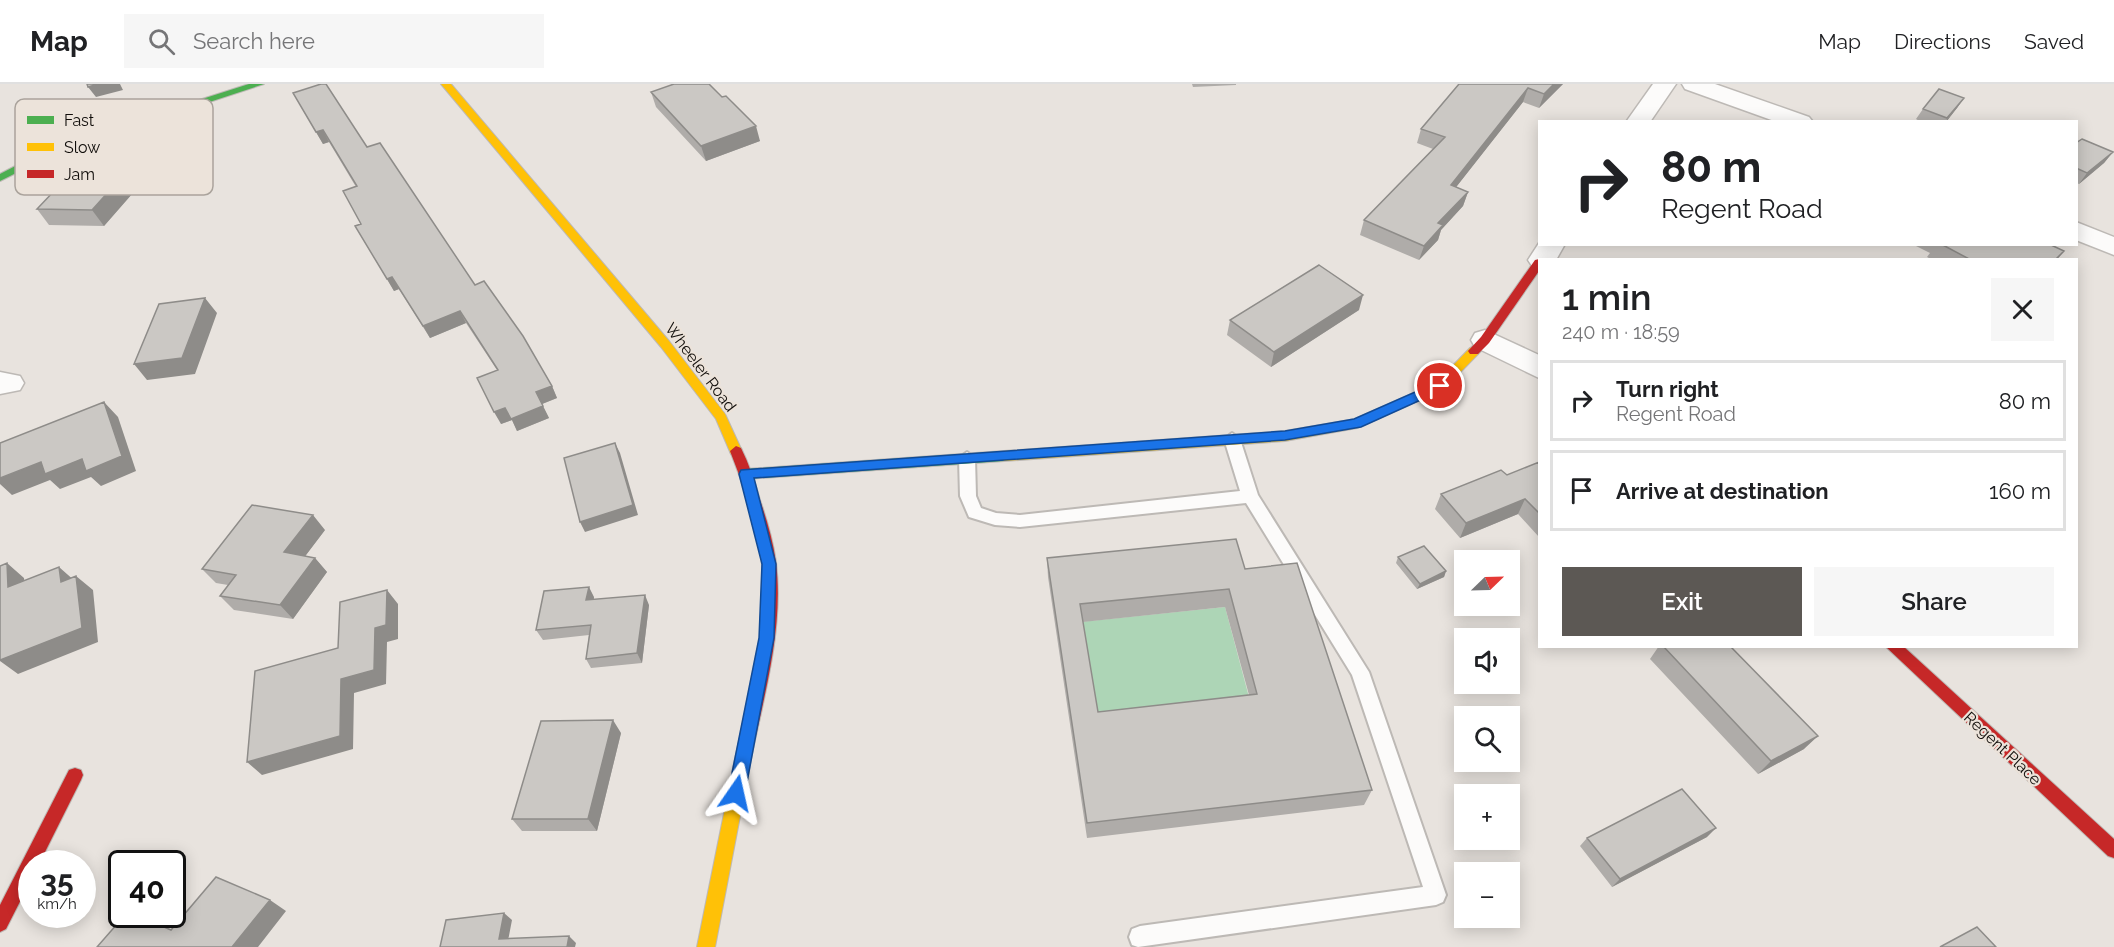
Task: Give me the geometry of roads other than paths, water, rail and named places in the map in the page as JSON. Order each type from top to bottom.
[{"type":"street","points":[[213,99],[259,84]]},
{"type":"street","name":"Wheeler Road","points":[[446,84],[721,417],[746,474],[769,564],[767,638],[706,947]]},
{"type":"street","points":[[1639,120],[1665,84]]},
{"type":"street","points":[[1693,84],[1795,120]]},
{"type":"street","points":[[0,178],[15,170]]},
{"type":"street","points":[[2078,231],[2114,247]]},
{"type":"street","points":[[746,474],[1285,436],[1357,423],[1440,386],[1485,340],[1538,264]]},
{"type":"street","points":[[1485,340],[1538,367]]},
{"type":"street","name":"Regent Place","points":[[1894,648],[2114,850]]},
{"type":"street","points":[[0,923],[75,775]]},
{"type":"lane","points":[[1140,937],[1436,895],[1360,672],[1250,496],[1232,440]]},
{"type":"lane","points":[[967,458],[968,496],[975,512],[995,519],[1020,521],[1250,496]]}]
